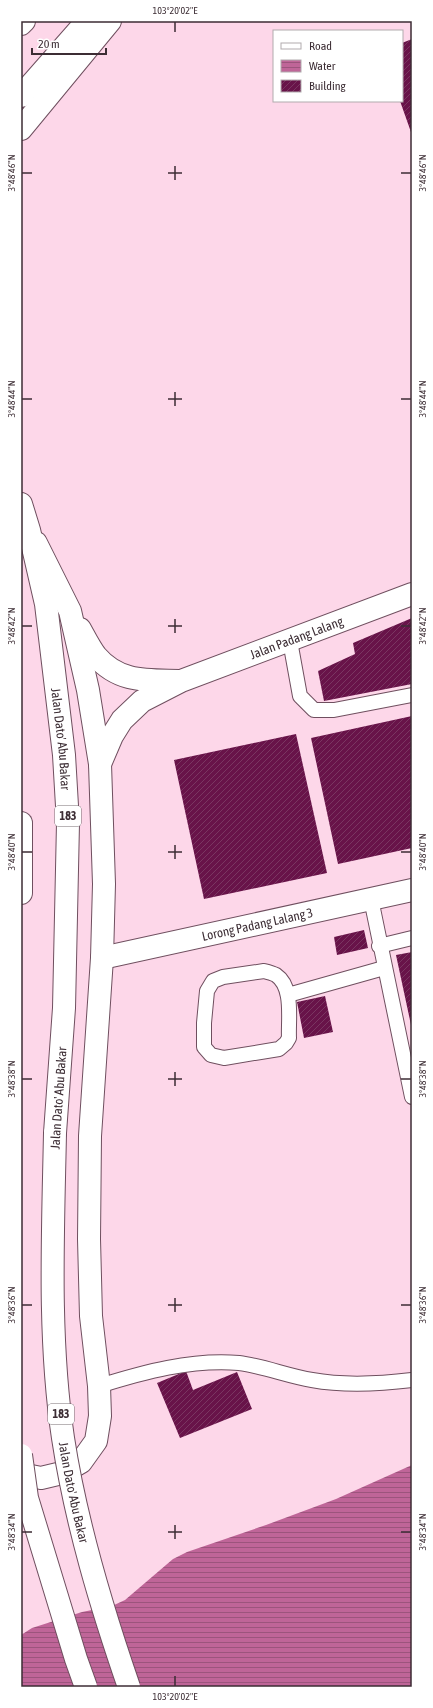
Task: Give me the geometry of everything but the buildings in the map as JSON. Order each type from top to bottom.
[{"type":"main road","points":[[21,24],[24,21]]},
{"type":"main road","points":[[21,96],[88,21]]},
{"type":"main road","points":[[21,129],[110,21]]},
{"type":"main road","name":"Jalan Dato' Abu Bakar","points":[[21,504],[29,530],[46,604],[57,684],[64,755],[68,823],[64,1008],[55,1133],[53,1337],[63,1438],[77,1513],[93,1575],[129,1687]]},
{"type":"main road","points":[[29,530],[70,611],[96,655],[107,667],[118,674],[136,680],[181,681]]},
{"type":"main road","name":"Jalan Padang Lalang","points":[[100,764],[112,736],[122,720],[142,701],[181,681],[412,594]]},
{"type":"main road","points":[[21,1474],[41,1478],[62,1473],[81,1462],[96,1440],[100,1416],[99,1386],[91,1316],[89,1240],[90,1136],[102,958],[104,884],[100,764],[88,690],[70,611]]},
{"type":"main road","points":[[21,823],[21,893]]},
{"type":"main road","name":"Lorong Padang Lalang 3","points":[[102,958],[412,890]]},
{"type":"main road","points":[[21,1455],[27,1498],[76,1659],[86,1687]]},
{"type":"lane","points":[[290,640],[300,696],[314,710],[334,710],[412,695]]},
{"type":"lane","points":[[371,899],[379,946],[412,1097]]},
{"type":"lane","points":[[379,946],[412,938]]},
{"type":"lane","points":[[288,995],[384,968]]},
{"type":"lane","points":[[264,971],[276,976],[284,983],[288,995],[289,1038],[279,1049],[224,1058],[211,1055],[204,1047],[204,1023],[207,991],[213,981],[223,977],[264,971]]},
{"type":"lane","points":[[99,1386],[128,1377],[184,1364],[212,1363],[239,1364],[313,1381],[347,1384],[386,1383],[412,1380]]},
{"type":"water","points":[[412,1465],[412,1687],[21,1687],[21,1635],[32,1628],[82,1612],[112,1606],[125,1600],[173,1559],[187,1552],[336,1499]]}]
